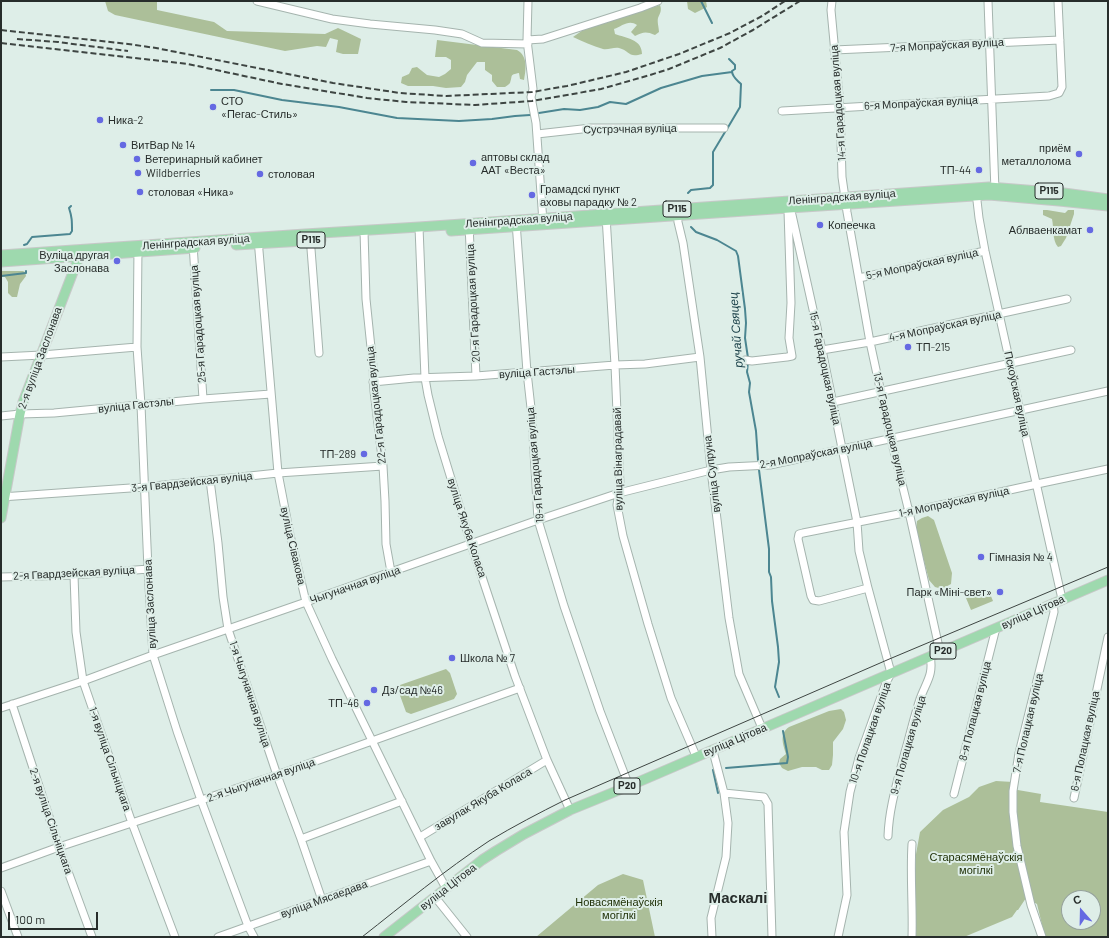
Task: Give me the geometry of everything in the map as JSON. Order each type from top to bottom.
[{"type":"main road","name":"Ленінградская вуліца","points":[[995,191],[1108,206]]},
{"type":"main road","name":"Ленінградская вуліца","points":[[1,262],[81,253],[258,240],[976,192],[1064,192],[1108,198]]},
{"type":"main road","name":"Ленінградская вуліца","points":[[1,255],[81,253]]},
{"type":"main road","name":"2-я вуліца Заслонава","points":[[1,518],[3,497],[23,402],[42,355],[74,266],[81,253]]},
{"type":"main road","name":"вуліца Цітова","points":[[384,937],[482,860],[524,834],[570,810],[1108,580]]},
{"type":"street","points":[[257,1],[332,19],[462,34],[482,43],[528,42],[542,39],[658,1]]},
{"type":"street","points":[[528,1],[528,42],[533,89],[531,97],[536,122],[543,221]]},
{"type":"street","name":"14-я Гарадоцкая вуліца","points":[[832,1],[831,10],[834,50],[840,107],[842,177],[846,201]]},
{"type":"street","points":[[988,1],[995,191]]},
{"type":"street","points":[[1058,1],[1060,40]]},
{"type":"street","name":"7-я Мопраўская вуліца","points":[[834,50],[1060,40]]},
{"type":"street","name":"6-я Мопраўская вуліца","points":[[782,111],[1049,96],[1059,93],[1062,87],[1060,40]]},
{"type":"street","name":"Сустрэчная вуліца","points":[[537,134],[591,128],[724,128]]},
{"type":"street","name":"Пскоўская вуліца","points":[[976,192],[985,251],[1036,484],[1058,601]]},
{"type":"street","name":"13-я Гарадоцкая вуліца","points":[[846,201],[870,342],[940,652]]},
{"type":"street","name":"15-я Гарадоцкая вуліца","points":[[788,205],[792,215],[833,402],[857,522],[859,551],[891,673]]},
{"type":"street","name":"15-я Гарадоцкая вуліца","points":[[748,361],[792,356],[789,338],[791,303],[788,205]]},
{"type":"street","name":"вуліца Супруна","points":[[677,212],[700,357],[710,470],[729,618],[739,674],[762,728]]},
{"type":"street","name":"вуліца Вінаградавай","points":[[606,217],[615,365],[620,485],[617,506],[623,536],[671,698],[696,756]]},
{"type":"street","name":"19-я Гарадоцкая вуліца","points":[[516,223],[527,372],[532,417],[538,520],[564,606],[595,696],[629,786]]},
{"type":"street","name":"20-я Гарадоцкая вуліца","points":[[469,227],[476,376]]},
{"type":"street","name":"вуліца Якуба Коласа","points":[[419,230],[425,378],[438,436],[471,544],[520,688],[547,760],[570,810]]},
{"type":"street","name":"22-я Гарадоцкая вуліца","points":[[364,234],[366,299],[385,501],[386,544],[391,572]]},
{"type":"street","points":[[310,237],[320,353]]},
{"type":"street","name":"вуліца Сівакова","points":[[258,240],[278,473],[290,535],[306,602],[431,861],[446,888]]},
{"type":"street","name":"25-я Гарадоцкая вуліца","points":[[193,245],[203,399]]},
{"type":"street","name":"вуліца Заслонава","points":[[138,249],[137,347],[153,655],[201,800],[248,926],[254,937]]},
{"type":"street","name":"5-я Мопраўская вуліца","points":[[859,278],[985,251]]},
{"type":"street","name":"4-я Мопраўская вуліца","points":[[822,350],[870,342],[1067,299]]},
{"type":"street","points":[[1,358],[137,347]]},
{"type":"street","points":[[833,402],[1071,350]]},
{"type":"street","name":"вуліца Гастэлы","points":[[373,382],[645,364],[700,357]]},
{"type":"street","name":"2-я Мопраўская вуліца","points":[[710,470],[730,467],[770,466],[1108,391]]},
{"type":"street","name":"вуліца Гастэлы","points":[[1,416],[20,414],[54,414],[203,399],[271,394]]},
{"type":"street","name":"3-я Гвардзейская вуліца","points":[[3,497],[145,487],[278,473],[382,466]]},
{"type":"street","name":"1-я Мопраўская вуліца","points":[[868,588],[819,601],[813,600],[798,538],[799,534],[1108,469]]},
{"type":"street","name":"Чыгуначная вуліца","points":[[1,708],[83,681],[538,520],[619,493],[710,470]]},
{"type":"street","name":"1-я Чыгуначная вуліца","points":[[210,480],[228,629],[277,775],[322,900]]},
{"type":"street","name":"2-я Гвардзейская вуліца","points":[[1,577],[74,575],[148,569]]},
{"type":"street","name":"1-я вуліца Сільніцкага","points":[[74,575],[76,632],[83,681],[132,824],[175,937]]},
{"type":"street","name":"7-я Полацкая вуліца","points":[[1042,937],[1031,905],[1018,846],[1013,812],[1013,791],[1019,753],[1058,601]]},
{"type":"street","name":"8-я Полацкая вуліца","points":[[954,794],[996,628]]},
{"type":"street","name":"6-я Полацкая вуліца","points":[[1074,798],[1108,637]]},
{"type":"street","name":"9-я Полацкая вуліца","points":[[888,836],[888,823],[892,802],[920,699],[931,673],[932,664],[930,656]]},
{"type":"street","name":"10-я Полацкая вуліца","points":[[838,937],[847,895],[844,832],[850,792],[859,758],[891,673]]},
{"type":"street","name":"2-я Чыгуначная вуліца","points":[[1,868],[59,847],[277,775],[520,688]]},
{"type":"street","name":"2-я вуліца Сільніцкага","points":[[12,704],[59,847],[92,937]]},
{"type":"street","points":[[712,750],[724,793],[728,823],[726,857],[711,918],[712,937]]},
{"type":"street","name":"завулак Якуба Коласа","points":[[420,837],[547,760]]},
{"type":"street","points":[[724,793],[764,797],[768,804],[772,937]]},
{"type":"street","points":[[301,839],[402,801]]},
{"type":"street","points":[[912,844],[912,937]]},
{"type":"street","name":"вуліца Мясаедава","points":[[218,937],[431,861]]},
{"type":"street","points":[[1,891],[18,937]]},
{"type":"street","points":[[434,897],[468,937]]},
{"type":"green space","points":[[105,1],[157,1],[157,10],[214,22],[227,31],[325,34],[338,28],[361,39],[358,54],[343,54],[336,52],[338,40],[330,38],[326,47],[317,46],[285,51],[115,15],[108,11]]},
{"type":"green space","points":[[687,1],[706,1],[707,7],[695,13],[688,9]]},
{"type":"green space","points":[[660,5],[661,10],[658,20],[659,32],[655,35],[645,32],[635,36],[631,32],[637,25],[634,23],[628,23],[614,29],[615,34],[636,42],[641,49],[642,54],[631,55],[619,48],[603,49],[573,37],[583,30]]},
{"type":"green space","points":[[437,40],[517,50],[525,59],[526,67],[524,80],[520,79],[519,73],[514,74],[510,83],[505,87],[497,87],[492,81],[492,75],[485,70],[485,62],[477,62],[467,75],[465,82],[461,87],[446,88],[433,86],[408,86],[401,83],[402,77],[409,74],[412,68],[417,67],[427,75],[439,77],[451,69],[451,60],[446,57],[435,57]]},
{"type":"green space","points":[[1043,210],[1065,213],[1068,210],[1074,210],[1066,238],[1061,246],[1058,247],[1055,241],[1052,219],[1043,215]]},
{"type":"green space","points":[[1,271],[25,272],[26,276],[20,284],[17,297],[12,297],[8,293],[8,282],[5,277],[1,277]]},
{"type":"green space","points":[[928,516],[934,520],[952,573],[951,584],[942,589],[935,587],[929,580],[916,530],[917,521]]},
{"type":"green space","points":[[988,589],[993,601],[971,610],[966,598]]},
{"type":"green space","points":[[446,669],[450,673],[457,694],[454,699],[411,714],[406,712],[398,690],[400,685]]},
{"type":"green space","points":[[841,709],[844,712],[846,720],[843,729],[833,742],[832,765],[829,770],[822,770],[816,767],[802,767],[788,771],[782,768],[779,763],[780,759],[786,754],[783,736],[789,727],[829,711]]},
{"type":"green space","name":"Старасямёнаўскія могілкі","points":[[996,781],[1013,782],[1012,789],[1041,794],[1040,802],[1108,812],[1108,937],[1045,937],[1037,904],[1026,898],[1012,917],[964,937],[913,937],[916,854],[920,832],[943,810],[969,797],[979,787]]},
{"type":"green space","name":"Новасямёнаўскія могілкі","points":[[623,874],[643,880],[655,937],[536,937],[598,885]]},
{"type":"waterway","name":"ручай Свяцец","points":[[701,1],[712,23]]},
{"type":"waterway","name":"ручай Свяцец","points":[[727,129],[740,107],[741,84],[733,75],[732,71],[735,69],[735,65],[729,59]]},
{"type":"waterway","points":[[539,113],[564,109],[580,110],[598,107],[610,102],[626,104],[661,88],[702,76],[732,72]]},
{"type":"waterway","points":[[211,90],[234,90],[282,100],[339,107],[397,118],[459,121],[530,115]]},
{"type":"waterway","name":"ручай Свяцец","points":[[688,193],[691,190],[710,188],[713,185],[713,152],[725,132]]},
{"type":"waterway","points":[[24,245],[27,244],[32,237],[70,234],[72,231],[72,224],[69,208],[71,206]]},
{"type":"waterway","name":"ручай Свяцец","points":[[691,227],[696,232],[717,240],[736,251],[738,256],[745,309],[745,338],[748,358]]},
{"type":"waterway","points":[[1,276],[26,273],[26,271]]},
{"type":"waterway","name":"ручай Свяцец","points":[[748,362],[747,372],[750,383],[749,392],[756,431],[758,460]]},
{"type":"waterway","name":"ручай Свяцец","points":[[759,470],[769,549],[769,572],[771,577],[772,601],[778,647],[779,662],[775,687],[779,697]]},
{"type":"waterway","name":"ручай Свяцец","points":[[726,768],[787,763],[788,757],[783,731]]},
{"type":"waterway","points":[[713,770],[718,793]]},
{"type":"tram line","points":[[362,937],[441,875],[489,841],[565,800],[887,660],[1108,567]]},
{"type":"railway","points":[[1,30],[156,48],[333,83],[400,93],[446,96],[532,92],[567,86],[626,72],[679,54],[730,33],[762,16],[785,1]]},
{"type":"railway","points":[[1,43],[188,64],[282,84],[367,98],[406,102],[475,105],[532,101],[601,89],[669,69],[720,48],[800,1]]},
{"type":"railway","points":[[17,39],[58,42],[128,51]]},
{"type":"place","name":"СТО «Пегас-Стиль»","points":[[213,107]]},
{"type":"place","name":"Ника-2","points":[[100,120]]},
{"type":"place","name":"ВитВар № 14","points":[[123,145]]},
{"type":"place","name":"приём металлолома","points":[[1079,154]]},
{"type":"place","name":"Ветеринарный кабинет","points":[[137,159]]},
{"type":"place","name":"аптовы склад ААТ «Веста»","points":[[473,163]]},
{"type":"place","name":"ТП-44","points":[[979,170]]},
{"type":"place","name":"Wildberries","points":[[138,173]]},
{"type":"place","name":"столовая","points":[[260,174]]},
{"type":"place","name":"столовая «Ника»","points":[[140,192]]},
{"type":"place","name":"Грамадскі пункт аховы парадку № 2","points":[[532,195]]},
{"type":"place","name":"Копеечка","points":[[820,225]]},
{"type":"place","name":"Аблваенкамат","points":[[1090,230]]},
{"type":"place","name":"Вуліца другая Заслонава","points":[[117,261]]},
{"type":"place","name":"ТП-215","points":[[908,347]]},
{"type":"place","name":"ТП-289","points":[[364,454]]},
{"type":"place","name":"Гімназія № 4","points":[[981,557]]},
{"type":"place","name":"Парк «Міні-свет»","points":[[1000,592]]},
{"type":"place","name":"Школа № 7","points":[[452,658]]},
{"type":"place","name":"Дз/сад №46","points":[[374,690]]},
{"type":"place","name":"ТП-46","points":[[367,703]]},
{"type":"district","name":"Маскалі","points":[[738,898]]}]
